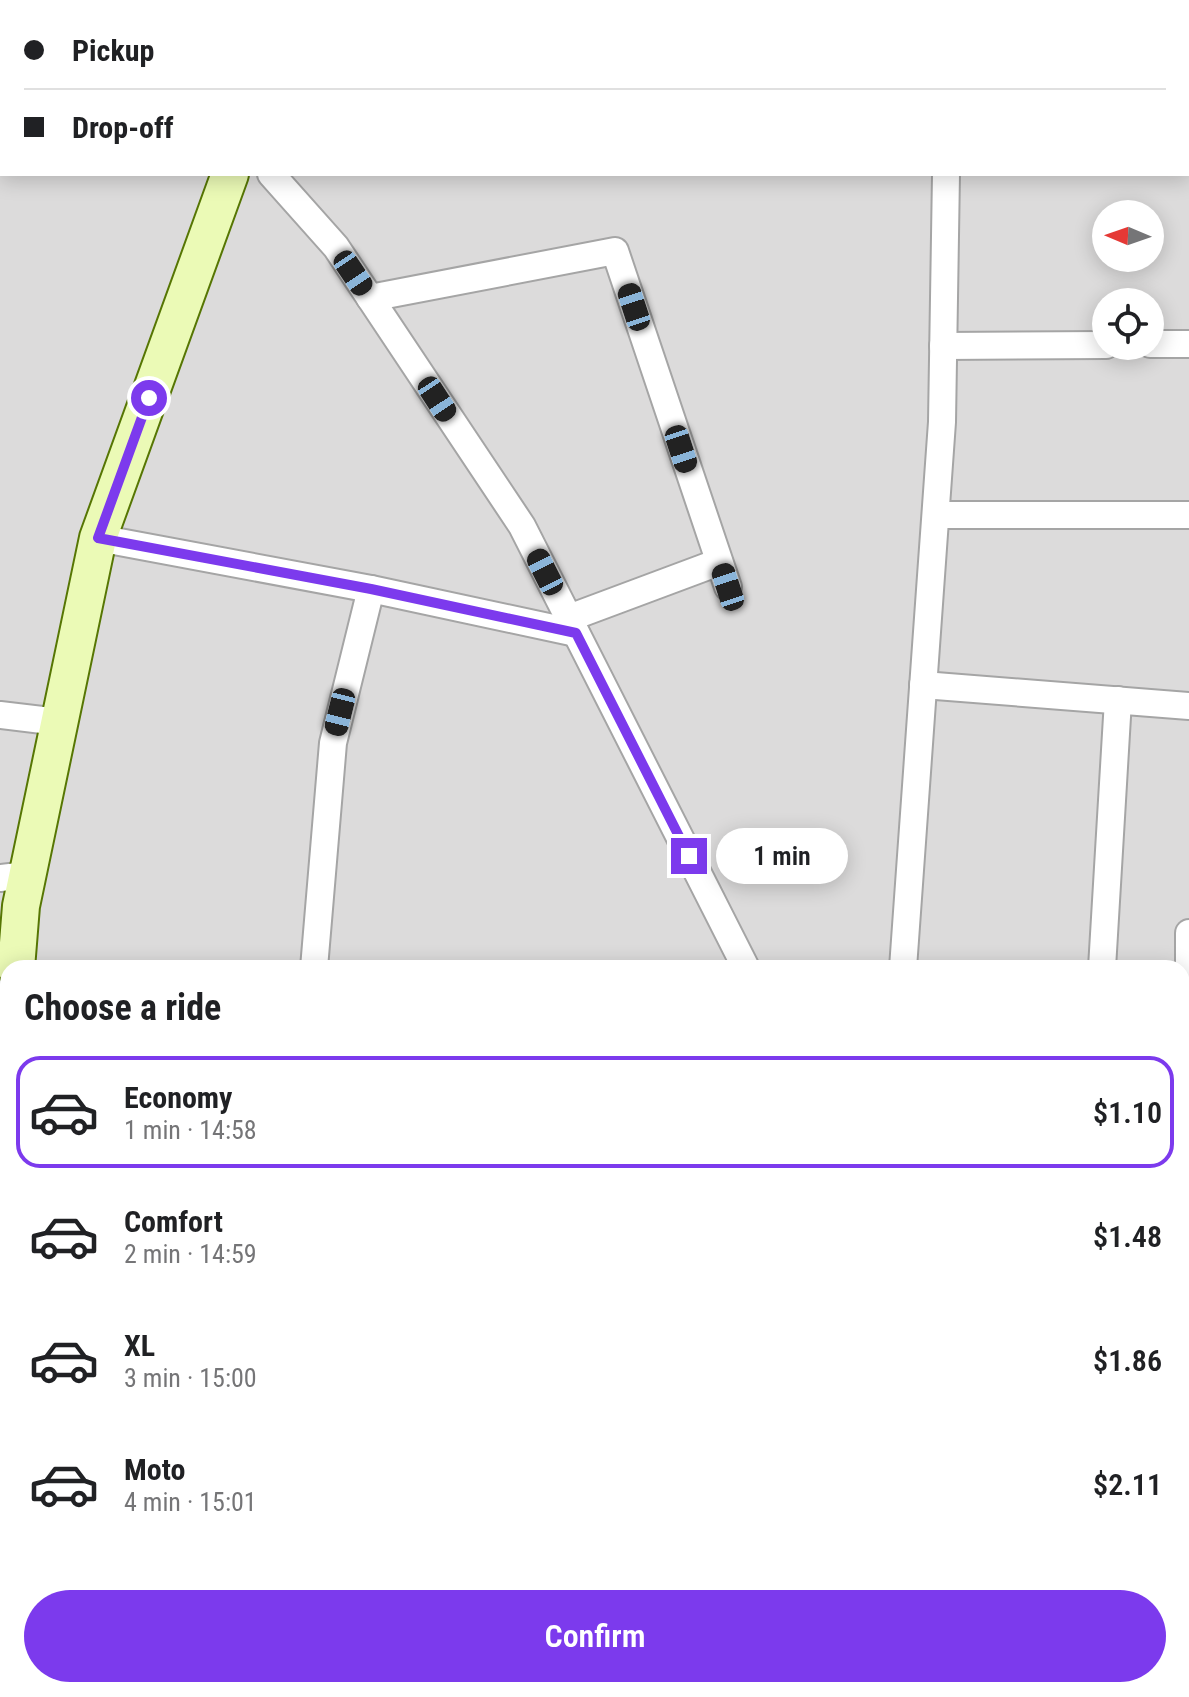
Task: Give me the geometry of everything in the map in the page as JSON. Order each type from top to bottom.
[{"type":"main road","points":[[17,960],[21,906],[14,876],[59,722],[98,538],[229,176]]},
{"type":"street","points":[[273,176],[336,247],[522,526],[742,960]]},
{"type":"street","points":[[904,960],[936,515],[946,176]]},
{"type":"street","points":[[370,298],[615,251],[728,587]]},
{"type":"street","points":[[1164,344],[1189,344]]},
{"type":"street","points":[[943,346],[1092,345]]},
{"type":"street","points":[[936,515],[1189,515]]},
{"type":"street","points":[[98,538],[572,626],[719,562]]},
{"type":"street","points":[[315,960],[333,743],[371,589]]},
{"type":"street","points":[[923,685],[1189,706]]},
{"type":"street","points":[[1102,960],[1118,700]]},
{"type":"street","points":[[0,715],[59,722]]},
{"type":"street","points":[[1189,933],[1189,960]]},
{"type":"shaded area","points":[[0,176],[1189,176],[1189,960],[0,960]]},
{"type":"route","points":[[149,398],[98,538],[371,589],[576,633],[689,856]]}]
